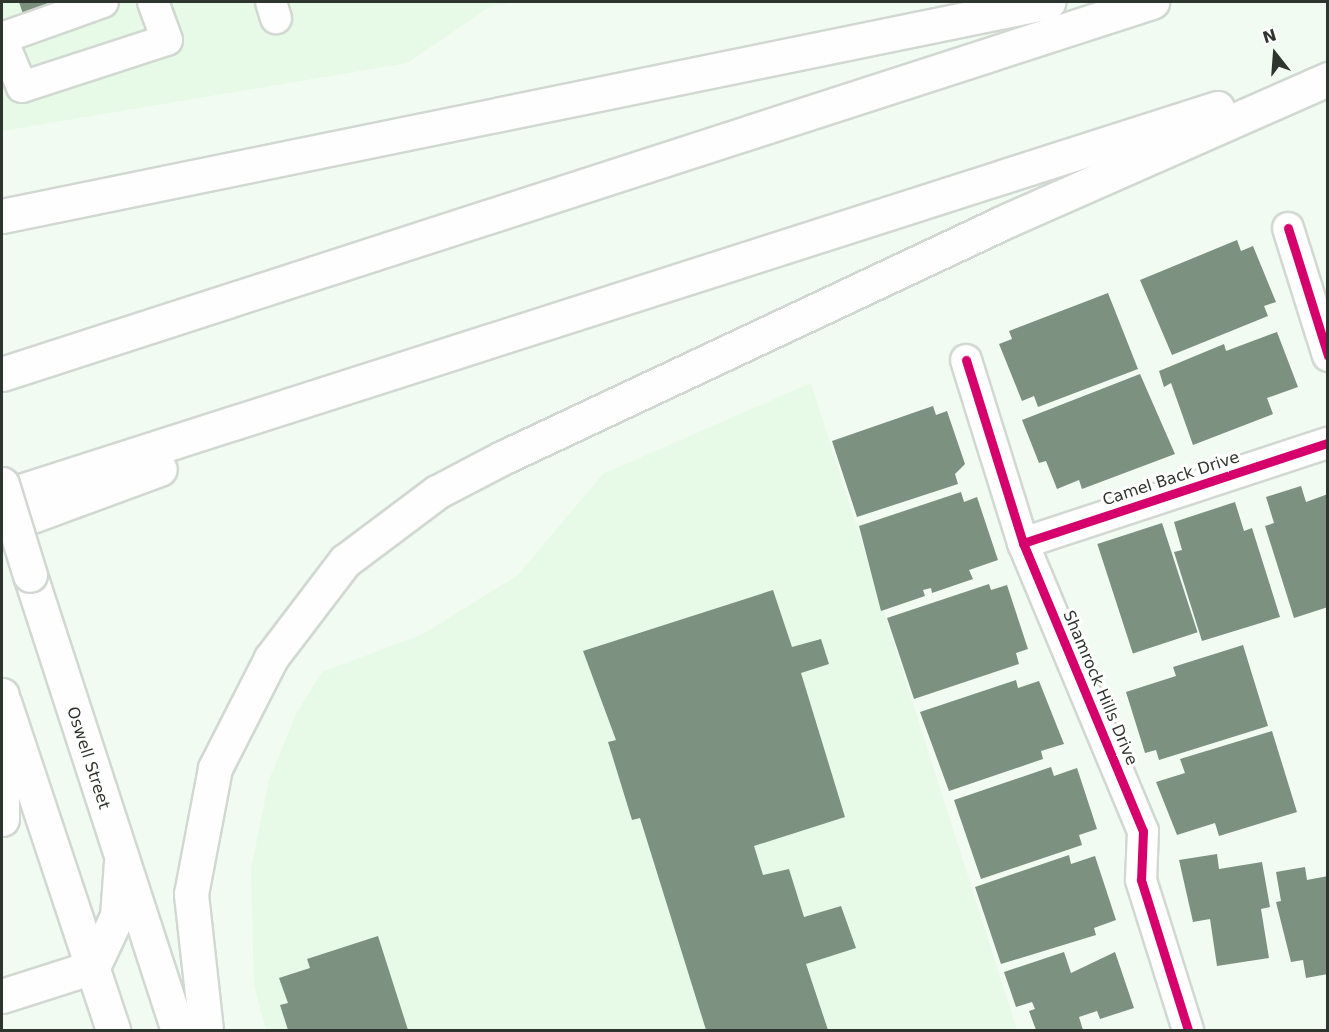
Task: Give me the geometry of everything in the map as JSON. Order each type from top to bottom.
[{"type":"main road","points":[[2,216],[1048,2]]},
{"type":"main road","points":[[2,374],[1152,2]]},
{"type":"main road","points":[[2,497],[556,323],[1328,72]]},
{"type":"main road","points":[[206,1030],[191,894],[215,768],[271,658],[345,561],[437,492],[502,458],[995,226],[1328,79]]},
{"type":"main road","points":[[2,527],[556,323]]},
{"type":"main road","name":"Oswell Street","points":[[2,484],[121,861],[178,1030]]},
{"type":"main road","points":[[2,695],[2,819]]},
{"type":"main road","points":[[2,695],[113,1030]]},
{"type":"main road","points":[[2,996],[93,967],[117,916],[121,861]]},
{"type":"street","points":[[103,2],[2,39],[22,87],[167,40],[153,2]]},
{"type":"street","points":[[1288,228],[1328,356]]},
{"type":"street","name":"Shamrock Hills Drive","points":[[966,360],[1023,543],[1143,831],[1141,880],[1188,1030]]},
{"type":"street","name":"Camel Back Drive","points":[[1023,543],[1328,443]]},
{"type":"shaded area","points":[[2,2],[518,2],[491,6],[407,63],[2,131]]},
{"type":"shaded area","points":[[811,383],[1017,1030],[266,1030],[254,985],[251,869],[269,780],[296,714],[322,672],[423,634],[518,575],[603,474]]},
{"type":"building","points":[[19,2],[103,2],[27,26]]},
{"type":"building","points":[[1237,240],[1241,251],[1253,246],[1276,302],[1264,306],[1268,316],[1172,355],[1140,280]]},
{"type":"building","points":[[1108,293],[1138,369],[1038,407],[1034,396],[1022,401],[999,344],[1012,339],[1009,331]]},
{"type":"building","points":[[1277,332],[1298,387],[1267,398],[1273,414],[1193,445],[1171,383],[1164,387],[1159,371],[1224,344],[1226,351]]},
{"type":"building","points":[[1140,374],[1175,454],[1082,489],[1079,480],[1057,489],[1046,461],[1039,463],[1022,420]]},
{"type":"building","points":[[933,406],[936,415],[947,411],[965,464],[955,474],[958,484],[857,517],[832,441]]},
{"type":"building","points":[[1301,486],[1306,502],[1328,494],[1328,607],[1294,618],[1265,526],[1274,523],[1266,497]]},
{"type":"building","points":[[961,492],[964,502],[977,497],[998,560],[969,570],[973,579],[932,593],[931,588],[923,590],[925,596],[881,611],[859,526]]},
{"type":"building","points":[[1235,502],[1244,531],[1252,528],[1280,617],[1202,641],[1174,552],[1182,550],[1174,522]]},
{"type":"building","points":[[1162,523],[1198,632],[1133,653],[1097,544]]},
{"type":"building","points":[[989,584],[991,590],[1007,585],[1028,649],[1016,653],[1019,664],[914,699],[887,618]]},
{"type":"building","points":[[773,590],[792,647],[821,639],[829,664],[801,673],[845,817],[754,846],[763,875],[789,869],[804,917],[841,906],[856,948],[806,964],[828,1030],[706,1030],[640,818],[632,820],[608,742],[616,740],[583,651]]},
{"type":"building","points":[[1243,645],[1268,726],[1159,760],[1156,750],[1145,753],[1126,692],[1176,676],[1173,667]]},
{"type":"building","points":[[1016,680],[1018,688],[1039,681],[1064,744],[1041,751],[1043,759],[949,791],[920,712]]},
{"type":"building","points":[[1272,731],[1297,812],[1219,836],[1215,823],[1177,835],[1156,782],[1185,773],[1180,759]]},
{"type":"building","points":[[1051,767],[1054,776],[1077,768],[1097,829],[1079,835],[1082,845],[981,879],[954,800]]},
{"type":"building","points":[[1217,854],[1219,869],[1262,862],[1270,907],[1261,909],[1269,958],[1217,966],[1210,919],[1193,922],[1179,860]]},
{"type":"building","points":[[1069,855],[1071,864],[1095,856],[1116,920],[1094,928],[1096,935],[1001,964],[975,887]]},
{"type":"building","points":[[1305,867],[1307,880],[1328,876],[1328,974],[1306,978],[1303,960],[1291,962],[1276,902],[1281,901],[1276,872]]},
{"type":"building","points":[[378,936],[408,1030],[288,1030],[280,1005],[288,1003],[279,978],[310,968],[307,959]]},
{"type":"building","points":[[1064,952],[1071,973],[1115,952],[1134,1008],[1100,1019],[1097,1011],[1079,1017],[1083,1030],[1036,1030],[1029,1011],[1035,1009],[1032,1002],[1016,1007],[1004,972]]},
{"type":"cycle path","points":[[1288,228],[1328,356]]},
{"type":"cycle path","points":[[966,360],[1023,543],[1143,831],[1141,880],[1188,1030]]},
{"type":"cycle path","points":[[1023,543],[1328,443]]}]
